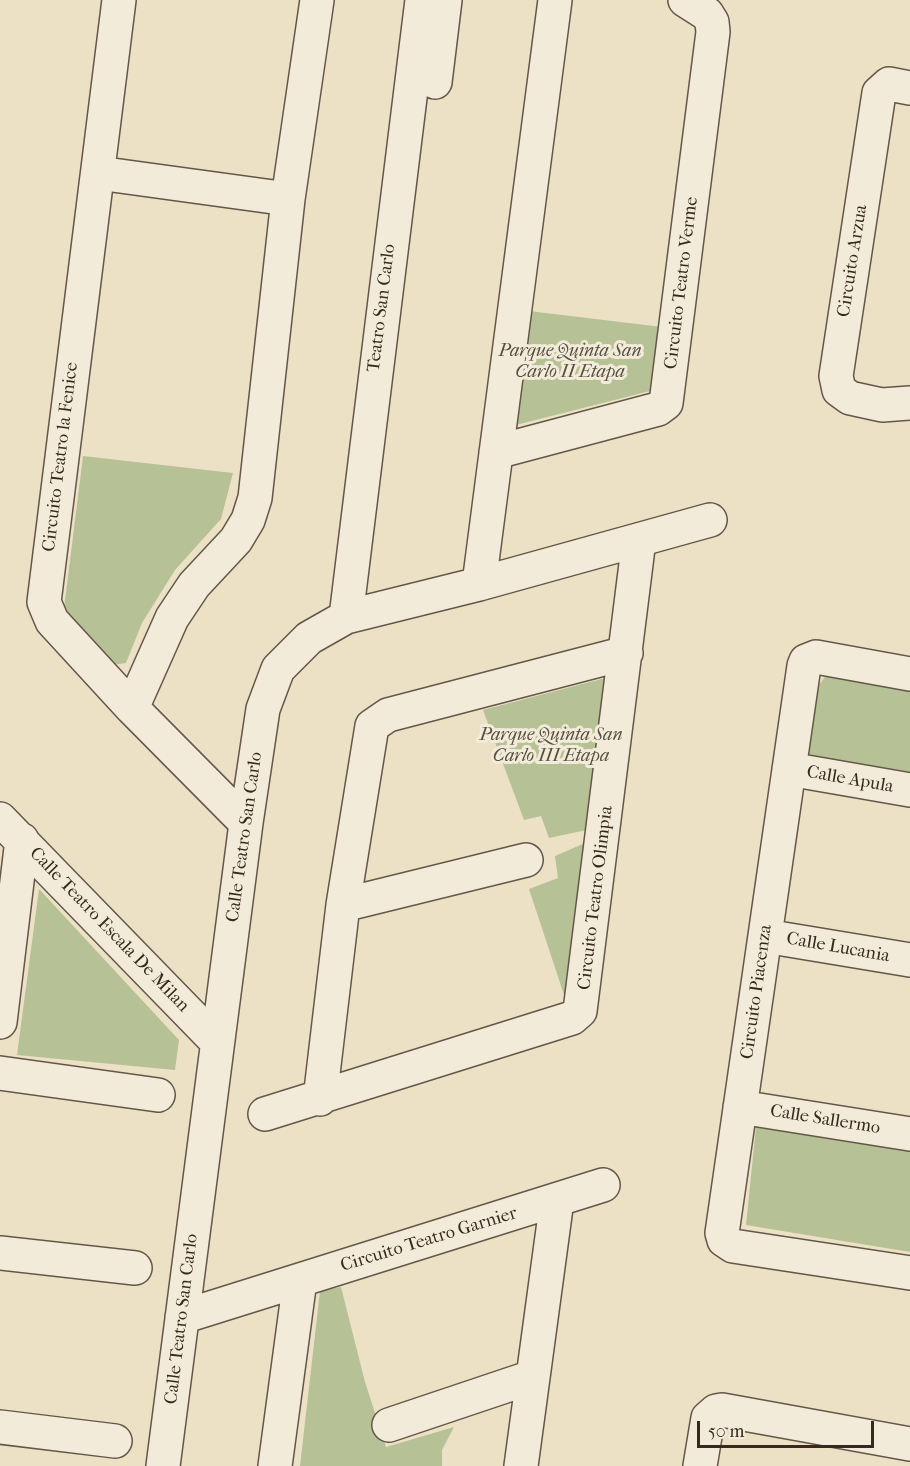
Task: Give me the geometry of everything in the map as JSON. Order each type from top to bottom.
[{"type":"street","name":"Circuito Teatro la Fenice","points":[[119,0],[44,602],[52,621],[132,708],[246,823]]},
{"type":"street","points":[[132,708],[172,618],[194,585],[236,540],[248,520],[255,498],[288,198],[317,0]]},
{"type":"street","name":"Teatro San Carlo","points":[[357,614],[370,400],[422,0]]},
{"type":"street","name":"Teatro San Carlo","points":[[357,614],[389,418],[445,0]]},
{"type":"street","points":[[479,584],[555,0]]},
{"type":"street","name":"Circuito Teatro Verme","points":[[496,452],[658,409],[666,403],[713,32],[712,22],[706,14],[685,0]]},
{"type":"street","name":"Circuito Arzua","points":[[910,88],[889,84],[879,93],[836,376],[839,390],[850,398],[882,405],[910,403]]},
{"type":"street","points":[[98,173],[288,198]]},
{"type":"street","name":"Calle Teatro San Carlo","points":[[163,1466],[246,823],[263,709],[279,669],[309,638],[357,614],[479,584],[710,520]]},
{"type":"street","name":"Circuito Teatro Olimpia","points":[[265,1114],[320,1099],[572,1018],[580,1011],[639,540]]},
{"type":"street","points":[[320,1099],[343,904],[369,734],[380,720],[626,653]]},
{"type":"street","name":"Circuito Piacenza","points":[[910,674],[816,657],[806,661],[722,1233],[724,1240],[733,1246],[910,1274]]},
{"type":"street","name":"Calle Apula","points":[[789,769],[910,790]]},
{"type":"street","points":[[0,1022],[11,829]]},
{"type":"street","name":"Calle Teatro Escala De Milan","points":[[11,829],[217,1042]]},
{"type":"street","points":[[343,904],[526,860]]},
{"type":"street","name":"Calle Lucania","points":[[765,936],[910,960]]},
{"type":"street","points":[[0,1073],[158,1095]]},
{"type":"street","name":"Calle Sallermo","points":[[740,1107],[910,1134]]},
{"type":"street","name":"Circuito Teatro Garnier","points":[[182,1317],[603,1185]]},
{"type":"street","points":[[521,1466],[557,1200]]},
{"type":"street","points":[[0,1253],[135,1268]]},
{"type":"street","points":[[274,1466],[300,1280]]},
{"type":"street","points":[[389,1425],[532,1377]]},
{"type":"street","points":[[700,1466],[706,1424],[716,1411],[892,1450]]},
{"type":"street","points":[[0,1427],[115,1441]]},
{"type":"green space","name":"Parque Quinta San Carlo II Etapa","points":[[529,311],[662,327],[650,391],[516,425]]},
{"type":"green space","points":[[83,456],[233,473],[221,519],[175,570],[142,623],[126,663],[112,665],[64,608]]},
{"type":"green space","points":[[829,671],[910,691],[910,773],[809,755],[807,735],[812,695]]},
{"type":"green space","name":"Parque Quinta San Carlo III Etapa","points":[[613,676],[591,829],[549,838],[541,816],[524,820],[483,710]]},
{"type":"green space","points":[[585,843],[565,998],[529,889],[558,878],[555,856]]},
{"type":"green space","points":[[39,889],[179,1040],[175,1070],[17,1055]]},
{"type":"green space","points":[[756,1127],[910,1151],[910,1252],[746,1225]]},
{"type":"green space","points":[[341,1287],[365,1382],[386,1447],[454,1427],[442,1450],[442,1466],[300,1466],[320,1291]]}]
